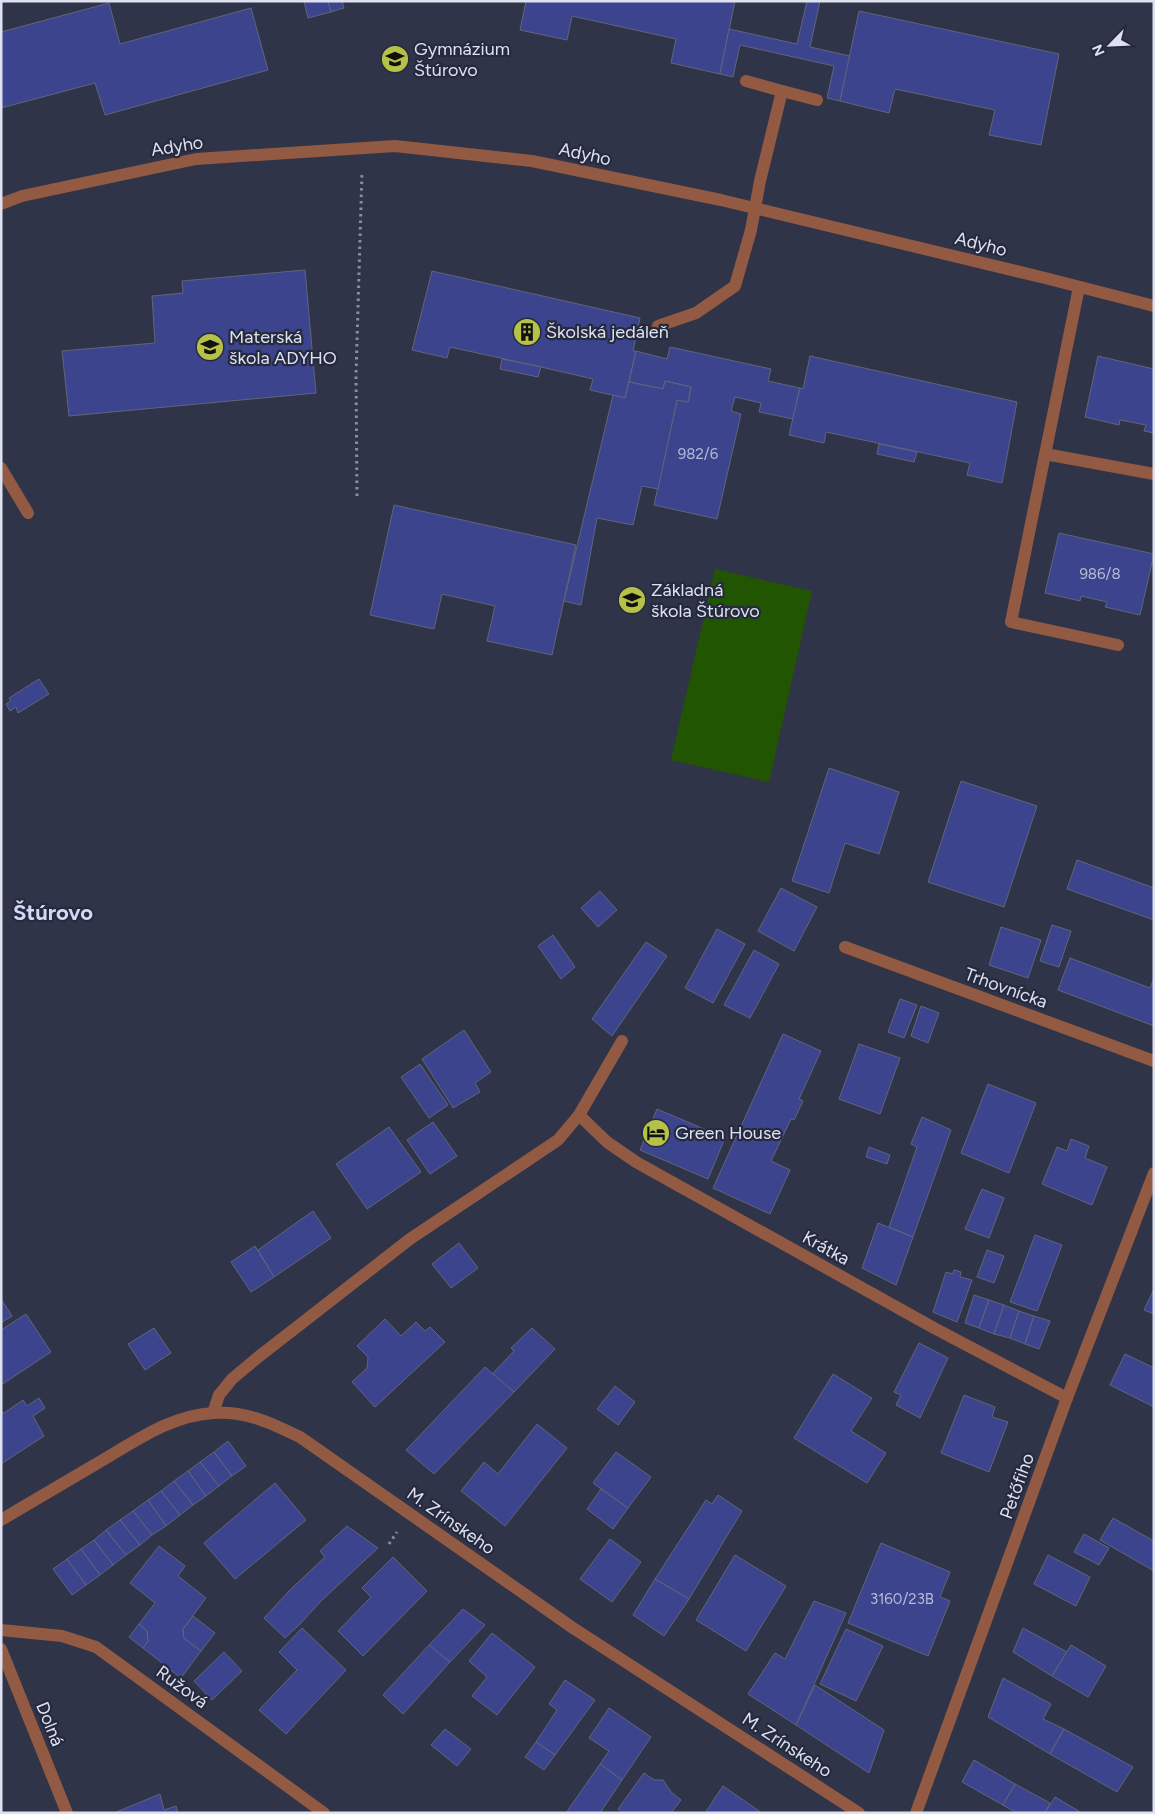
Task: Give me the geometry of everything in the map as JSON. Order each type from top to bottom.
[{"type":"street","points":[[746,80],[817,100]]},
{"type":"street","points":[[658,326],[696,313],[736,286],[752,230],[755,207],[782,91]]},
{"type":"street","name":"Adyho","points":[[1,204],[22,196],[196,159],[395,146],[532,160],[755,207],[1154,306]]},
{"type":"street","points":[[1079,286],[1011,622],[1118,645]]},
{"type":"street","points":[[1045,454],[1154,474]]},
{"type":"street","points":[[1,468],[28,513]]},
{"type":"street","name":"Trhovnícka","points":[[845,947],[1154,1061]]},
{"type":"street","points":[[213,1413],[219,1395],[232,1379],[257,1358],[410,1239],[558,1140],[579,1114],[622,1041]]},
{"type":"street","name":"Krátka","points":[[579,1114],[607,1142],[645,1167],[934,1328],[1068,1398]]},
{"type":"street","name":"Petőfiho","points":[[916,1813],[1068,1398],[1154,1173]]},
{"type":"street","name":"M. Zrínskeho","points":[[1,1520],[155,1429],[183,1418],[213,1413],[241,1414],[260,1418],[300,1437],[573,1628],[859,1813]]},
{"type":"street","name":"Ružová","points":[[1,1630],[62,1636],[96,1647],[324,1813]]},
{"type":"street","name":"Dolná","points":[[1,1649],[67,1813]]},
{"type":"path","points":[[357,496],[356,375],[362,171]]},
{"type":"green space","points":[[715,569],[812,591],[769,782],[671,760]]},
{"type":"building","points":[[304,1],[328,1],[331,12],[308,18]]},
{"type":"building","points":[[328,1],[342,1],[344,8],[331,12]]},
{"type":"building","points":[[526,1],[735,1],[720,74],[671,63],[676,39],[572,16],[567,40],[520,30]]},
{"type":"building","points":[[807,1],[820,1],[810,47],[850,56],[840,101],[827,98],[834,66],[740,45],[733,77],[720,74],[729,29],[797,44]]},
{"type":"building","points":[[109,3],[120,44],[251,8],[268,70],[105,115],[95,83],[1,108],[1,32]]},
{"type":"building","points":[[859,11],[1059,54],[1041,145],[989,135],[995,110],[895,89],[889,113],[840,101]]},
{"type":"building","name":"Materská škola ADYHO","points":[[305,270],[316,393],[69,416],[62,351],[155,343],[152,296],[183,293],[182,281]]},
{"type":"building","name":"Školská jedáleň","points":[[432,271],[640,318],[633,351],[636,351],[625,398],[590,390],[593,379],[541,367],[450,347],[447,358],[412,350]]},
{"type":"building","points":[[670,347],[771,369],[768,381],[800,388],[793,419],[759,412],[761,403],[735,397],[731,411],[741,414],[717,519],[654,505],[677,400],[688,402],[691,387],[665,381],[663,389],[629,382],[636,351],[667,359]]},
{"type":"building","points":[[810,356],[1017,402],[1002,483],[967,475],[970,463],[826,432],[824,443],[789,435],[800,388],[803,389]]},
{"type":"building","points":[[1098,356],[1154,369],[1154,433],[1144,431],[1146,425],[1120,420],[1119,425],[1085,417]]},
{"type":"building","points":[[502,359],[541,367],[538,377],[500,369]]},
{"type":"building","points":[[665,381],[691,387],[688,402],[677,400],[658,489],[642,486],[633,525],[597,518],[581,605],[564,601],[613,395],[625,398],[629,382],[663,389]]},
{"type":"building","points":[[879,444],[917,452],[914,462],[877,454]]},
{"type":"building","points":[[394,505],[576,545],[552,655],[487,641],[495,606],[442,594],[434,629],[370,615]]},
{"type":"building","points":[[1059,533],[1154,554],[1140,615],[1105,607],[1107,602],[1081,596],[1080,601],[1045,593]]},
{"type":"building","points":[[39,679],[49,694],[18,713],[16,707],[10,711],[6,704],[11,701],[9,698]]},
{"type":"building","points":[[829,768],[899,792],[879,854],[845,843],[829,893],[792,881]]},
{"type":"building","points":[[961,781],[1037,806],[1004,907],[928,882]]},
{"type":"building","points":[[1077,860],[1154,888],[1154,920],[1067,889]]},
{"type":"building","points":[[781,888],[817,907],[794,951],[758,931]]},
{"type":"building","points":[[600,891],[617,910],[598,927],[581,908]]},
{"type":"building","points":[[1052,925],[1071,931],[1059,967],[1040,961]]},
{"type":"building","points":[[1001,927],[1041,940],[1028,978],[989,965]]},
{"type":"building","points":[[717,929],[745,944],[713,1003],[685,988]]},
{"type":"building","points":[[553,935],[575,967],[561,979],[538,946]]},
{"type":"building","points":[[646,942],[667,956],[612,1036],[592,1019]]},
{"type":"building","points":[[754,950],[779,964],[750,1018],[724,1005]]},
{"type":"building","points":[[1070,958],[1150,988],[1154,978],[1154,1026],[1058,990]]},
{"type":"building","points":[[900,999],[917,1005],[904,1038],[888,1032]]},
{"type":"building","points":[[921,1006],[939,1013],[928,1043],[911,1036]]},
{"type":"building","points":[[464,1030],[491,1072],[475,1083],[480,1092],[453,1108],[422,1059]]},
{"type":"building","points":[[783,1034],[821,1051],[799,1099],[803,1101],[794,1120],[791,1119],[771,1161],[790,1170],[770,1214],[713,1188]]},
{"type":"building","points":[[859,1044],[900,1058],[880,1114],[839,1099]]},
{"type":"building","points":[[420,1064],[448,1105],[429,1118],[401,1077]]},
{"type":"building","points":[[988,1084],[1036,1103],[1009,1173],[961,1153]]},
{"type":"building","points":[[657,1109],[725,1138],[708,1179],[640,1150]]},
{"type":"building","points":[[922,1117],[951,1130],[913,1237],[889,1227],[917,1147],[911,1144]]},
{"type":"building","points":[[433,1122],[457,1156],[430,1174],[407,1140]]},
{"type":"building","points":[[389,1127],[421,1172],[367,1209],[336,1164]]},
{"type":"building","points":[[1071,1139],[1089,1146],[1085,1158],[1107,1167],[1092,1205],[1042,1184],[1057,1147],[1067,1151]]},
{"type":"building","points":[[869,1147],[890,1155],[887,1164],[866,1157]]},
{"type":"building","points":[[982,1189],[1004,1198],[989,1238],[965,1229]]},
{"type":"building","points":[[313,1211],[331,1238],[274,1277],[258,1250]]},
{"type":"building","points":[[878,1223],[913,1237],[896,1285],[862,1268]]},
{"type":"building","points":[[1035,1235],[1062,1245],[1037,1311],[1010,1302]]},
{"type":"building","points":[[459,1243],[478,1268],[451,1288],[432,1264]]},
{"type":"building","points":[[255,1246],[274,1277],[251,1292],[231,1262]]},
{"type":"building","points":[[987,1250],[1004,1256],[994,1283],[977,1277]]},
{"type":"building","points":[[954,1270],[961,1272],[960,1277],[972,1280],[957,1322],[933,1312],[946,1272],[953,1274]]},
{"type":"building","points":[[1154,1289],[1154,1314],[1144,1310]]},
{"type":"building","points":[[974,1295],[989,1300],[979,1328],[965,1323]]},
{"type":"building","points":[[1,1299],[12,1316],[1,1323]]},
{"type":"building","points":[[989,1300],[1004,1305],[994,1334],[979,1328]]},
{"type":"building","points":[[1004,1305],[1019,1311],[1010,1338],[994,1334]]},
{"type":"building","points":[[1019,1311],[1034,1316],[1025,1344],[1010,1338]]},
{"type":"building","points":[[26,1314],[51,1352],[1,1385],[1,1330]]},
{"type":"building","points":[[1034,1316],[1050,1321],[1039,1349],[1025,1344]]},
{"type":"building","points":[[385,1319],[401,1336],[416,1322],[425,1331],[430,1327],[445,1342],[375,1407],[352,1382],[367,1368],[368,1357],[357,1346]]},
{"type":"building","points":[[154,1328],[171,1353],[145,1370],[128,1344]]},
{"type":"building","points":[[532,1328],[555,1349],[514,1392],[492,1374],[514,1351],[511,1348]]},
{"type":"building","points":[[919,1343],[948,1358],[920,1418],[896,1405],[901,1395],[894,1392]]},
{"type":"building","points":[[1125,1354],[1154,1368],[1154,1407],[1110,1385]]},
{"type":"building","points":[[485,1367],[514,1392],[434,1474],[406,1450]]},
{"type":"building","points":[[833,1374],[872,1398],[851,1431],[886,1453],[867,1483],[794,1438]]},
{"type":"building","points":[[615,1386],[635,1402],[618,1425],[597,1409]]},
{"type":"building","points":[[964,1395],[995,1407],[992,1417],[1008,1422],[989,1472],[941,1453]]},
{"type":"building","points":[[39,1398],[45,1408],[33,1416],[44,1436],[1,1464],[1,1411],[4,1413],[23,1400],[27,1406]]},
{"type":"building","points":[[537,1424],[567,1448],[505,1526],[461,1491],[484,1462],[498,1474]]},
{"type":"building","points":[[228,1441],[246,1466],[232,1476],[214,1452]]},
{"type":"building","points":[[214,1452],[232,1476],[219,1486],[200,1462]]},
{"type":"building","points":[[616,1452],[651,1477],[628,1508],[593,1483]]},
{"type":"building","points":[[200,1462],[219,1486],[206,1496],[188,1471]]},
{"type":"building","points":[[188,1471],[206,1496],[193,1505],[174,1481]]},
{"type":"building","points":[[174,1481],[193,1505],[180,1515],[161,1491]]},
{"type":"building","points":[[275,1483],[306,1520],[235,1579],[204,1543]]},
{"type":"building","points":[[601,1489],[628,1508],[613,1529],[587,1509]]},
{"type":"building","points":[[161,1491],[180,1515],[166,1526],[148,1500]]},
{"type":"building","points":[[718,1495],[742,1511],[689,1599],[655,1579],[706,1500],[712,1504]]},
{"type":"building","points":[[148,1500],[166,1526],[152,1535],[133,1511]]},
{"type":"building","points":[[133,1511],[152,1535],[140,1545],[120,1520]]},
{"type":"building","points":[[1113,1518],[1154,1541],[1154,1571],[1100,1540]]},
{"type":"building","points":[[120,1520],[140,1545],[126,1555],[106,1530]]},
{"type":"building","points":[[347,1526],[378,1548],[321,1601],[285,1638],[264,1618],[325,1557],[320,1551]]},
{"type":"building","points":[[106,1530],[126,1555],[113,1565],[94,1540]]},
{"type":"building","points":[[1084,1534],[1109,1548],[1099,1565],[1074,1552]]},
{"type":"building","points":[[610,1539],[641,1562],[612,1602],[580,1579]]},
{"type":"building","points":[[94,1540],[113,1565],[100,1575],[81,1549]]},
{"type":"building","points":[[881,1543],[950,1572],[940,1597],[950,1601],[928,1656],[848,1623]]},
{"type":"building","points":[[159,1546],[185,1566],[178,1576],[206,1598],[183,1629],[184,1638],[201,1651],[181,1678],[143,1648],[148,1641],[147,1631],[139,1624],[155,1603],[130,1583]]},
{"type":"building","points":[[81,1549],[100,1575],[86,1585],[67,1559]]},
{"type":"building","points":[[735,1555],[786,1586],[746,1651],[696,1620]]},
{"type":"building","points":[[1048,1555],[1090,1577],[1076,1606],[1034,1584]]},
{"type":"building","points":[[393,1557],[427,1591],[363,1656],[338,1631],[371,1597],[362,1588]]},
{"type":"building","points":[[67,1559],[86,1585],[72,1595],[53,1569]]},
{"type":"building","points":[[655,1579],[689,1599],[664,1636],[633,1615]]},
{"type":"building","points":[[814,1601],[846,1613],[796,1725],[748,1694],[775,1653],[785,1659]]},
{"type":"building","points":[[463,1609],[485,1625],[450,1662],[429,1645]]},
{"type":"building","points":[[193,1616],[215,1633],[201,1651],[184,1638],[183,1629]]},
{"type":"building","points":[[139,1624],[147,1631],[148,1641],[143,1648],[129,1637]]},
{"type":"building","points":[[302,1628],[346,1670],[286,1734],[259,1710],[297,1670],[279,1652]]},
{"type":"building","points":[[1023,1628],[1067,1652],[1052,1676],[1013,1652]]},
{"type":"building","points":[[846,1629],[883,1646],[856,1701],[820,1684]]},
{"type":"building","points":[[492,1633],[535,1667],[497,1715],[472,1696],[487,1677],[469,1661]]},
{"type":"building","points":[[429,1645],[450,1662],[403,1714],[383,1695]]},
{"type":"building","points":[[1071,1645],[1106,1666],[1088,1697],[1052,1676]]},
{"type":"building","points":[[224,1652],[242,1671],[212,1700],[194,1681]]},
{"type":"building","points":[[1003,1678],[1051,1704],[1043,1719],[1064,1729],[1050,1754],[988,1717]]},
{"type":"building","points":[[565,1680],[595,1700],[555,1755],[536,1742],[557,1710],[549,1704]]},
{"type":"building","points":[[815,1685],[884,1730],[869,1773],[796,1725]]},
{"type":"building","points":[[609,1708],[651,1737],[622,1780],[600,1764],[609,1751],[589,1738]]},
{"type":"building","points":[[445,1729],[471,1749],[457,1766],[431,1745]]},
{"type":"building","points":[[1064,1729],[1133,1767],[1117,1792],[1050,1754]]},
{"type":"building","points":[[536,1742],[555,1755],[544,1770],[525,1757]]},
{"type":"building","points":[[974,1760],[1015,1784],[1003,1805],[962,1782]]},
{"type":"building","points":[[600,1764],[622,1780],[600,1813],[566,1813]]},
{"type":"building","points":[[644,1773],[654,1780],[663,1780],[671,1792],[681,1800],[671,1813],[623,1813],[618,1809]]},
{"type":"building","points":[[1015,1784],[1050,1803],[1045,1813],[1017,1813],[1003,1805]]},
{"type":"building","points":[[723,1786],[762,1813],[705,1813]]},
{"type":"building","points":[[160,1794],[164,1810],[176,1806],[178,1813],[114,1813]]},
{"type":"building","points":[[1055,1797],[1082,1813],[1045,1813]]},
{"type":"place","name":"Gymnázium Štúrovo","points":[[395,59]]},
{"type":"place","name":"Školská jedáleň","points":[[527,332]]},
{"type":"place","name":"Materská škola ADYHO","points":[[210,347]]},
{"type":"place","name":"Základná škola Štúrovo","points":[[632,600]]},
{"type":"place","name":"Green House","points":[[656,1133]]},
{"type":"district","name":"Štúrovo","points":[[53,912]]}]
